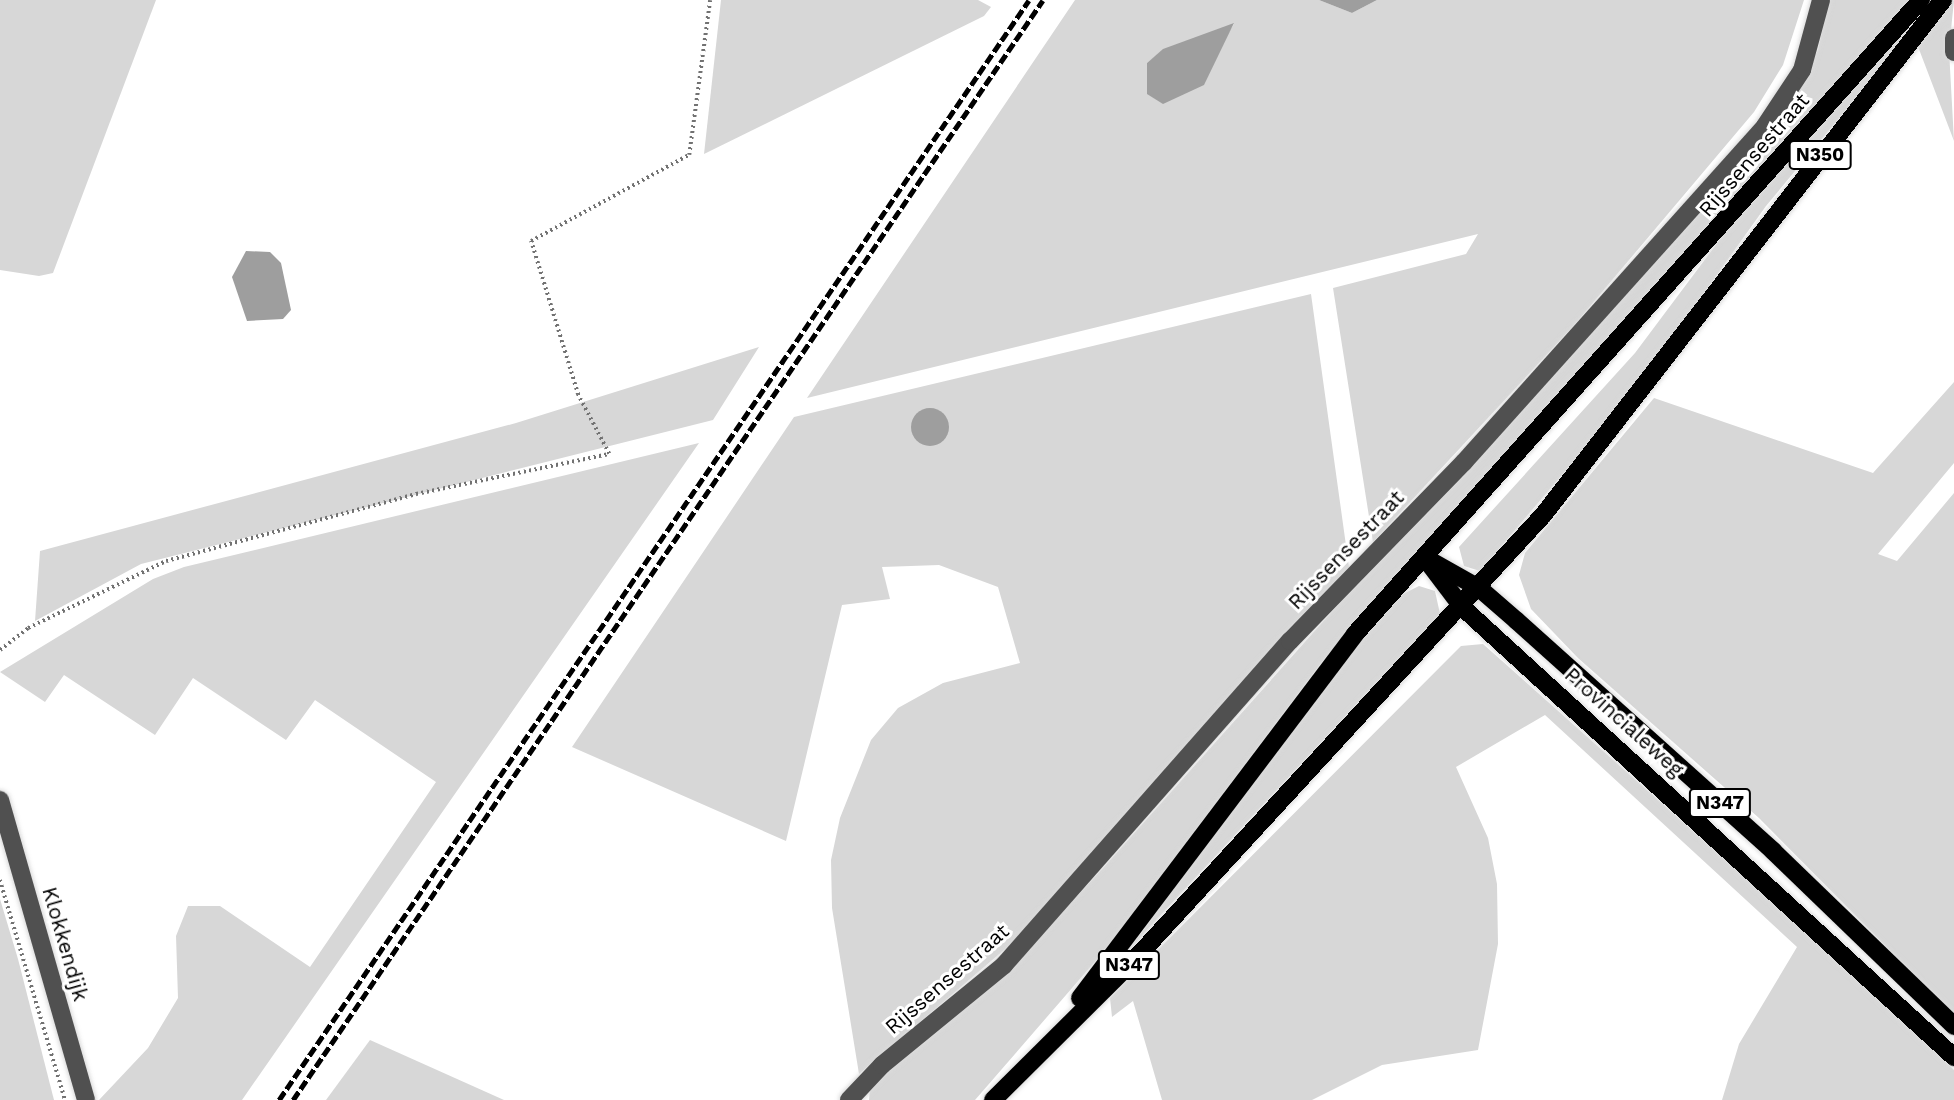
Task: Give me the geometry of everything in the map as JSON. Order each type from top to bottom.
[{"type":"main road","name":"Rijssensestraat","points":[[1048,1040],[1270,738],[1425,558],[1921,0]]},
{"type":"main road","name":"Rijssensestraat","points":[[993,1100],[1048,1040],[1135,959],[1545,514],[1943,0]]},
{"type":"main road","name":"N347","points":[[1425,558],[1479,588]]},
{"type":"main road","name":"Provincialeweg","points":[[1425,558],[1462,607],[1954,1057]]},
{"type":"main road","name":"Provincialeweg","points":[[1479,588],[1773,851],[1954,1026]]},
{"type":"street","name":"Rijssensestraat","points":[[853,1098],[1004,965],[1290,640],[1464,462],[1765,126],[1802,71],[1821,0]]},
{"type":"street","points":[[1954,38],[1954,52]]},
{"type":"street","name":"Klokkendijk","points":[[0,800],[86,1100]]},
{"type":"path","points":[[0,650],[28,628],[126,578],[216,545],[416,494],[561,467],[609,454],[603,435],[578,395],[532,236],[689,155],[710,0]]},
{"type":"path","points":[[0,880],[65,1100]]},
{"type":"shaded area","points":[[0,0],[156,0],[53,273],[39,276],[0,270]]},
{"type":"shaded area","points":[[721,0],[978,0],[991,7],[984,16],[704,154]]},
{"type":"shaded area","points":[[1075,0],[1319,0],[1352,13],[1377,0],[1804,0],[1783,65],[1754,112],[1575,324],[1373,542],[1333,288],[1466,254],[1478,234],[807,398]],"holes":[[[1234,24],[1213,58],[1147,63],[1163,50]]]},
{"type":"shaded area","points":[[1319,0],[1377,0],[1352,13]]},
{"type":"shaded area","points":[[1829,0],[1911,0],[1324,659],[1105,950],[975,1100],[869,1100],[870,1088],[897,1060],[1020,958],[1104,867],[1797,91],[1818,50]]},
{"type":"shaded area","points":[[1928,0],[1937,0],[1766,206],[1636,388],[1480,571],[1464,566],[1459,547],[1635,353],[1745,206]]},
{"type":"shaded area","points":[[1954,0],[1949,50],[1954,141],[1917,44]]},
{"type":"shaded area","points":[[1234,23],[1204,85],[1163,104],[1147,94],[1147,63],[1163,49]]},
{"type":"shaded area","points":[[246,251],[270,252],[281,263],[291,310],[283,319],[247,321],[232,277]]},
{"type":"shaded area","points":[[1311,294],[1349,567],[1018,938],[859,1074],[832,908],[831,860],[840,818],[871,740],[898,708],[943,683],[1020,663],[998,587],[939,565],[882,567],[890,599],[842,605],[786,841],[572,747],[794,417]]},
{"type":"shaded area","points":[[759,347],[713,420],[141,564],[35,621],[40,551],[516,423]]},
{"type":"shaded area","points":[[1954,382],[1954,463],[1878,554],[1897,561],[1954,493],[1954,1015],[1759,818],[1578,658],[1531,609],[1519,575],[1525,553],[1654,398],[1873,473]]},
{"type":"shaded area","points":[[930,408],[944,413],[949,427],[944,441],[930,446],[916,441],[911,427],[916,413]]},
{"type":"shaded area","points":[[699,443],[242,1100],[99,1100],[148,1048],[178,998],[176,936],[188,906],[220,906],[310,967],[436,782],[315,700],[286,740],[193,678],[155,735],[64,675],[45,702],[0,672],[153,579],[184,567]]},
{"type":"shaded area","points":[[1419,586],[1435,591],[1440,614],[1132,946],[1324,682],[1399,596]]},
{"type":"shaded area","points":[[1483,644],[1898,1014],[1954,1070],[1954,1100],[1722,1100],[1739,1044],[1797,947],[1545,715],[1456,767],[1488,838],[1497,884],[1498,944],[1478,1050],[1382,1065],[1312,1100],[1162,1100],[1133,1001],[1112,1017],[1110,998],[1461,646]]},
{"type":"shaded area","points":[[0,899],[18,959],[54,1100],[0,1100]]},
{"type":"shaded area","points":[[370,1040],[504,1100],[326,1100]]},
{"type":"railway","points":[[279,1100],[1029,0]]},
{"type":"railway","points":[[293,1100],[1043,0]]}]
